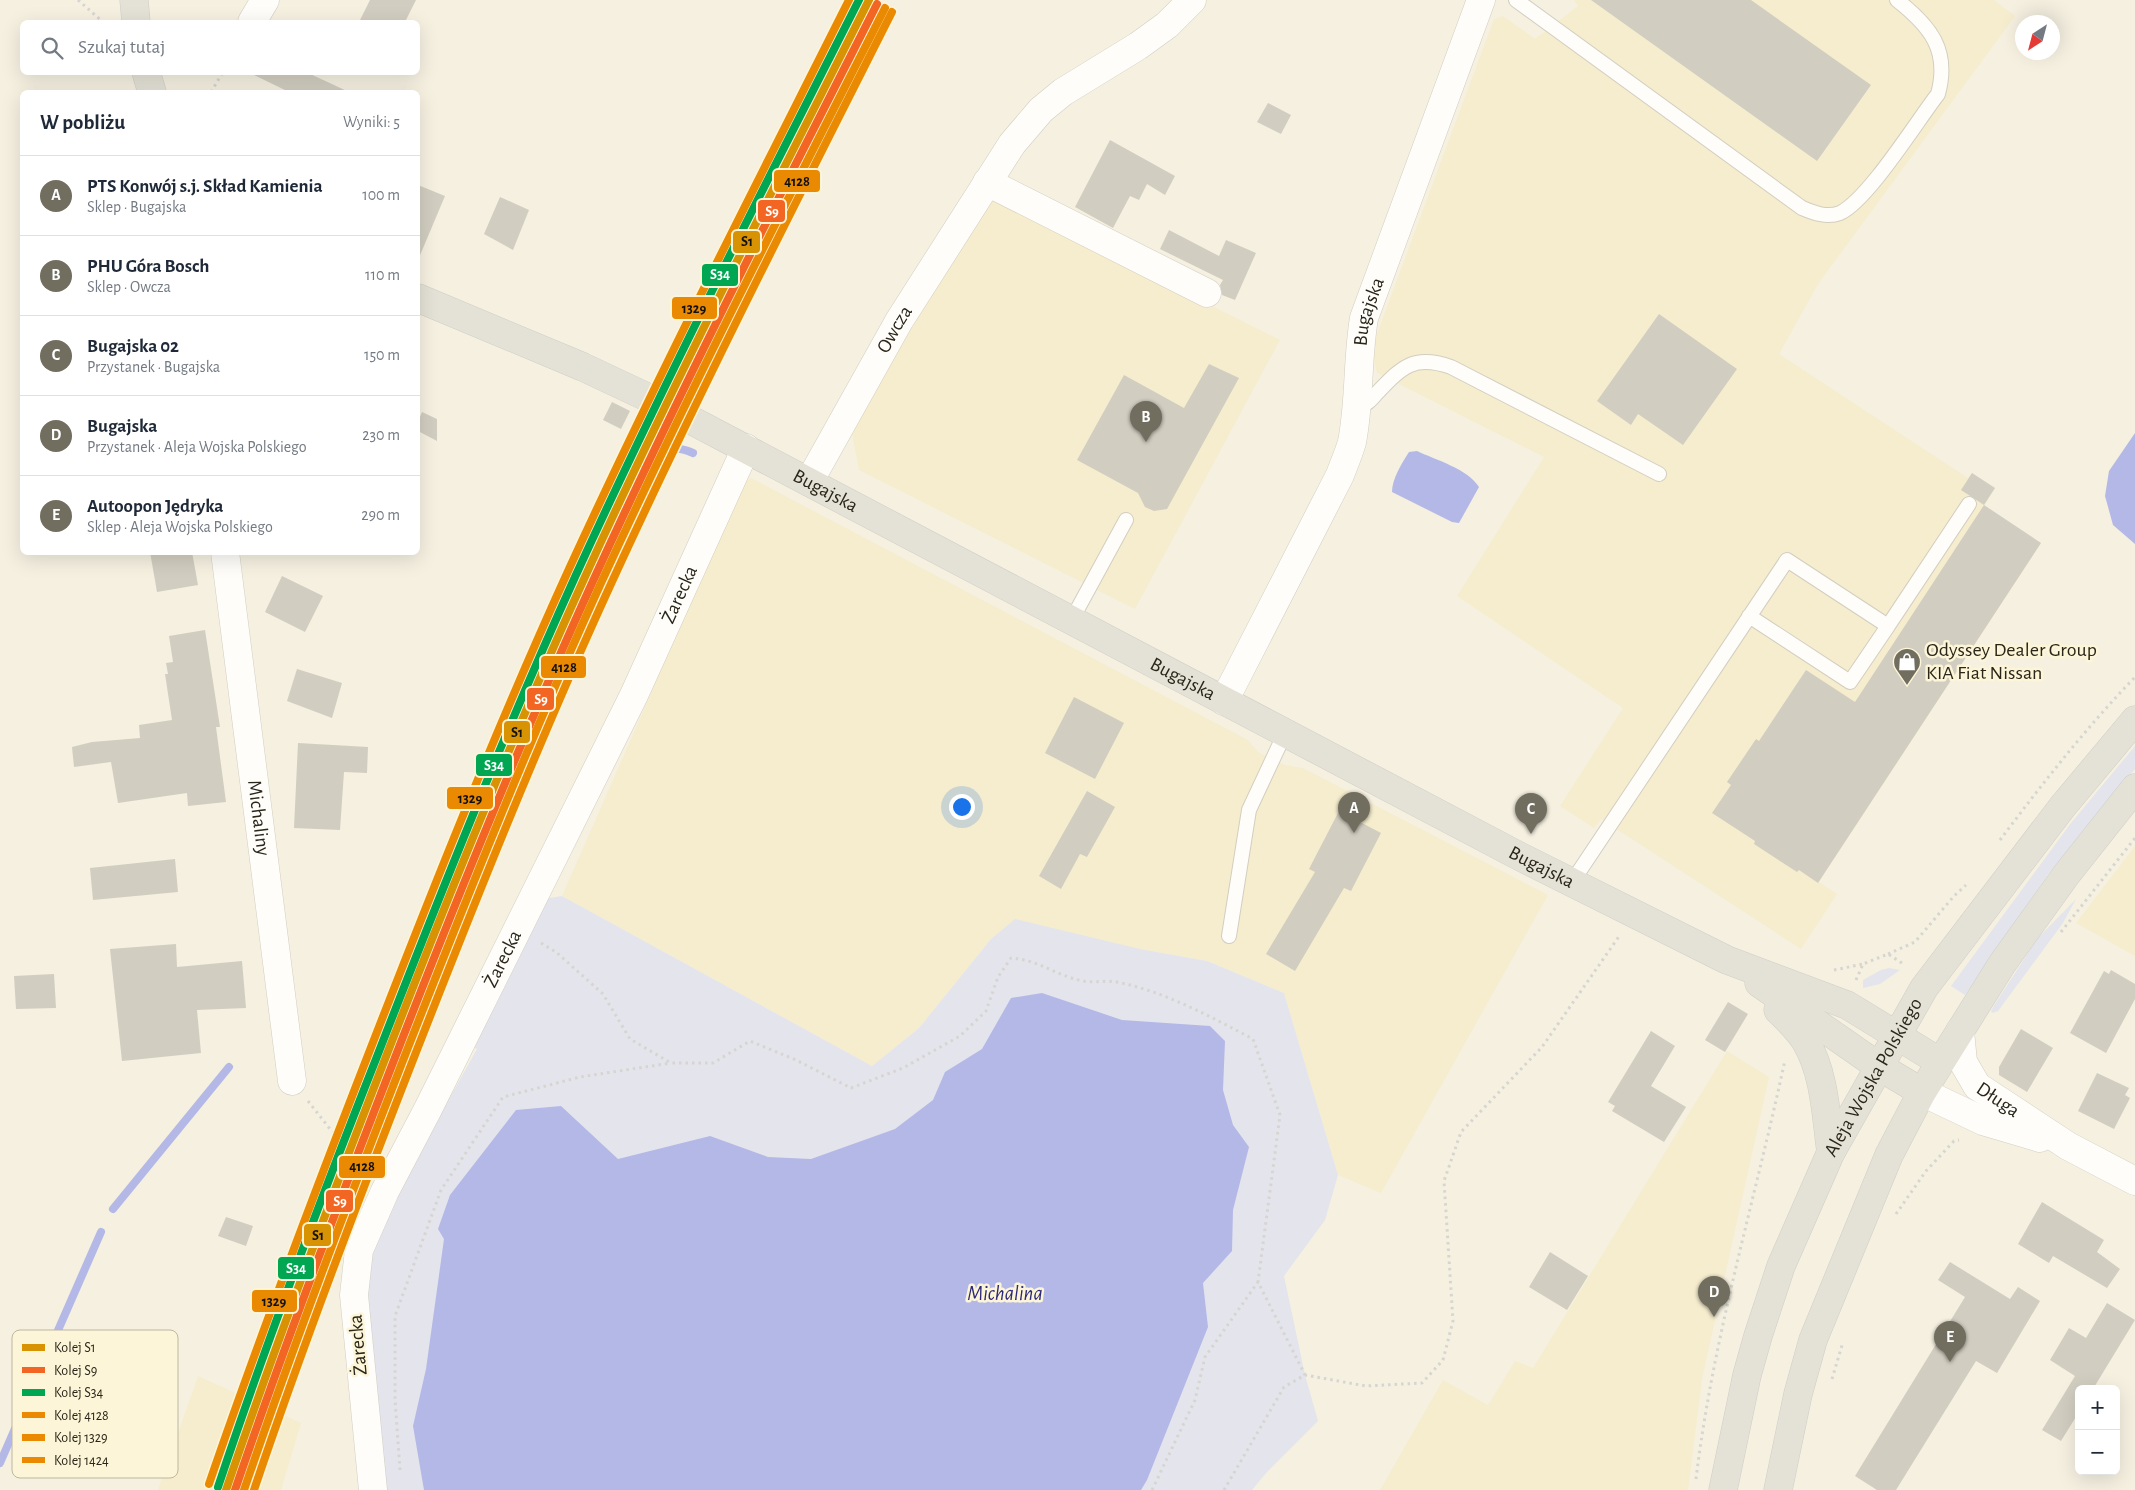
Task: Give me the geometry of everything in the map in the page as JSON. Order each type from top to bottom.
[{"type":"main road","points":[[134,0],[136,20]]},
{"type":"main road","points":[[147,75],[151,90]]},
{"type":"main road","name":"Bugajska","points":[[420,299],[583,367],[746,448],[1071,621],[1572,882],[1727,960],[1847,1005],[1940,1062]]},
{"type":"main road","name":"Aleja Wojska Polskiego","points":[[1723,1490],[1747,1376],[1761,1327],[1781,1266],[1831,1152],[1878,1066],[1924,988],[2021,859],[2135,720]]},
{"type":"main road","points":[[1778,1490],[1798,1394],[1813,1340],[1884,1166],[1922,1092],[2032,919],[2135,788]]},
{"type":"main road","points":[[1727,960],[1807,1043],[1820,1079],[1831,1152]]},
{"type":"main road","name":"Bugajska","points":[[1727,960],[1878,1066],[1922,1092]]},
{"type":"street","points":[[253,20],[265,0]]},
{"type":"street","name":"Owcza","points":[[809,482],[899,321],[1012,144],[1041,110],[1063,92],[1115,62],[1160,30],[1192,0]]},
{"type":"street","name":"Bugajska","points":[[1224,701],[1340,475],[1352,444],[1357,406],[1358,354],[1364,318],[1481,0]]},
{"type":"street","points":[[987,182],[1207,293]]},
{"type":"street","name":"Żarecka","points":[[373,1490],[354,1295],[359,1250],[393,1176],[634,695],[746,448]]},
{"type":"street","name":"Michaliny","points":[[224,555],[292,1081]]},
{"type":"street","name":"Długa","points":[[1960,1030],[1963,1062],[1977,1086],[2068,1146]]},
{"type":"street","name":"Długa","points":[[1922,1092],[1983,1121],[2068,1146],[2133,1172]]},
{"type":"lane","points":[[1516,0],[1802,208],[1820,215],[1838,214],[1852,205],[1864,193],[1938,94],[1942,77],[1941,56],[1938,48],[1931,32],[1915,14],[1897,0]]},
{"type":"lane","points":[[1357,406],[1367,403],[1394,375],[1412,364],[1423,360],[1434,361],[1452,367],[1660,474]]},
{"type":"lane","points":[[1749,616],[1850,682],[1969,504]]},
{"type":"lane","points":[[1071,621],[1126,520]]},
{"type":"lane","points":[[1572,882],[1787,560],[1888,626]]},
{"type":"lane","points":[[1228,936],[1249,810],[1285,733]]},
{"type":"path","points":[[78,0],[101,20]]},
{"type":"path","points":[[212,90],[221,75]]},
{"type":"path","points":[[1994,848],[2040,788],[2106,708],[2135,677]]},
{"type":"path","points":[[2055,940],[2135,838]]},
{"type":"path","points":[[1853,987],[1863,964],[1915,942],[1972,878]]},
{"type":"path","points":[[1224,1490],[1284,1387],[1305,1374],[1366,1386],[1422,1384],[1443,1360],[1453,1321],[1444,1181],[1460,1132],[1542,1047],[1635,913]]},
{"type":"path","points":[[524,917],[530,936],[556,952],[603,994],[630,1040],[671,1063]]},
{"type":"path","points":[[1888,954],[1905,965]]},
{"type":"path","points":[[400,1472],[395,1400],[395,1316],[441,1190],[503,1097],[580,1077],[671,1063],[713,1063],[750,1041],[796,1060],[851,1088],[903,1068],[960,1036],[986,1010],[998,977],[1011,958],[1028,959],[1083,981],[1114,982],[1146,989],[1186,1004],[1254,1039],[1280,1115],[1258,1282],[1205,1357],[1195,1400],[1152,1490]]},
{"type":"path","points":[[1695,1481],[1702,1430],[1721,1327],[1739,1262],[1784,1066]]},
{"type":"path","points":[[292,1081],[330,1129],[393,1176]]},
{"type":"path","points":[[1895,1215],[1926,1171],[1954,1141]]},
{"type":"path","points":[[1258,1282],[1305,1374]]},
{"type":"path","points":[[1831,1384],[1844,1338]]},
{"type":"shaded area","points":[[1574,0],[1994,0],[2015,16],[1818,284],[1779,354],[1968,478],[1972,473],[1995,488],[1984,506],[2041,543],[1819,882],[1837,894],[1801,949],[1601,819],[1594,828],[1560,806],[1623,708],[1457,596],[1544,457],[1377,373],[1371,350],[1494,19],[1503,16],[1535,39],[1578,6]]},
{"type":"shaded area","points":[[1001,200],[1280,340],[1135,609],[859,470],[851,428],[987,205]]},
{"type":"shaded area","points":[[751,478],[1248,740],[1258,752],[1285,765],[1303,768],[1548,895],[1381,1193],[1338,1175],[1284,993],[1207,961],[1140,949],[991,939],[919,1028],[872,1066],[562,896],[743,484]]},
{"type":"shaded area","points":[[2135,746],[2135,769],[2049,873],[1965,995],[1951,986],[2071,823]]},
{"type":"shaded area","points":[[2135,846],[2135,956],[2076,923]]},
{"type":"shaded area","name":"Michalina","points":[[562,896],[872,1066],[919,1028],[991,939],[1015,919],[1140,949],[1207,961],[1284,993],[1338,1175],[1325,1220],[1284,1276],[1305,1375],[1318,1421],[1267,1472],[1252,1490],[380,1490],[366,1261],[396,1194],[477,1049],[462,1041],[532,901]]},
{"type":"shaded area","points":[[2076,899],[2063,923],[1998,1011],[1992,1013],[1991,1011],[1995,1004],[2037,939]]},
{"type":"shaded area","points":[[1889,968],[1900,970],[1880,984],[1863,988],[1863,980],[1881,970]]},
{"type":"shaded area","points":[[1727,1051],[1769,1077],[1702,1379],[1688,1490],[1380,1490],[1443,1380],[1488,1405],[1515,1361],[1533,1368]]},
{"type":"shaded area","points":[[198,1376],[301,1423],[281,1490],[158,1490],[162,1478],[178,1478],[178,1433]]},
{"type":"water","points":[[2135,433],[2135,544],[2113,525],[2105,496],[2109,471]]},
{"type":"water","points":[[1417,451],[1460,470],[1479,487],[1459,523],[1452,522],[1392,492],[1392,487],[1406,456],[1409,452]]},
{"type":"water","name":"Michalina","points":[[1042,993],[1122,1020],[1210,1026],[1225,1041],[1223,1090],[1233,1125],[1249,1147],[1233,1210],[1232,1251],[1203,1283],[1208,1327],[1147,1480],[1141,1490],[424,1490],[413,1426],[426,1369],[444,1239],[438,1229],[450,1195],[516,1110],[561,1106],[618,1159],[710,1136],[768,1157],[811,1159],[895,1129],[933,1100],[945,1072],[982,1049],[1011,998]]},
{"type":"building","points":[[370,0],[416,0],[406,20],[360,20]]},
{"type":"building","points":[[1591,0],[1751,0],[1871,85],[1817,161]]},
{"type":"building","points":[[254,75],[312,75],[345,90],[285,90]]},
{"type":"building","points":[[1268,103],[1291,115],[1281,134],[1257,122]]},
{"type":"building","points":[[1110,140],[1175,176],[1165,195],[1147,184],[1139,200],[1130,196],[1113,228],[1075,207]]},
{"type":"building","points":[[420,186],[445,196],[420,255]]},
{"type":"building","points":[[500,197],[529,210],[513,250],[484,234]]},
{"type":"building","points":[[1169,230],[1219,256],[1226,240],[1256,253],[1235,300],[1222,295],[1220,285],[1223,280],[1160,249]]},
{"type":"building","points":[[1659,314],[1737,369],[1683,445],[1638,414],[1631,425],[1597,401]]},
{"type":"building","points":[[1209,364],[1239,378],[1167,509],[1154,511],[1145,507],[1138,493],[1077,460],[1124,375],[1184,408]]},
{"type":"building","points":[[612,402],[630,411],[621,429],[603,420]]},
{"type":"building","points":[[422,412],[437,419],[437,441],[420,432]]},
{"type":"building","points":[[1972,473],[1995,488],[1984,505],[1961,490]]},
{"type":"building","name":"Odyssey Dealer Group KIA Fiat Nissan","points":[[1984,505],[2041,543],[1818,883],[1799,870],[1797,872],[1754,844],[1755,841],[1712,813],[1731,785],[1727,782],[1756,739],[1759,741],[1806,670],[1855,702]]},
{"type":"building","points":[[151,555],[193,555],[198,585],[157,592]]},
{"type":"building","points":[[282,576],[323,596],[305,632],[265,612]]},
{"type":"building","points":[[205,630],[220,727],[216,727],[226,802],[188,806],[187,793],[118,803],[111,762],[74,767],[72,747],[92,742],[140,738],[139,725],[172,720],[165,674],[168,674],[166,663],[173,662],[169,636]]},
{"type":"building","points":[[297,669],[342,683],[332,718],[287,701]]},
{"type":"building","points":[[1074,697],[1124,723],[1095,779],[1045,753]]},
{"type":"building","points":[[298,743],[368,747],[367,773],[344,772],[340,830],[294,828]]},
{"type":"building","points":[[1087,791],[1115,807],[1087,857],[1080,854],[1061,889],[1039,876]]},
{"type":"building","points":[[1339,811],[1381,833],[1351,891],[1344,888],[1295,971],[1266,954],[1315,872],[1309,869]]},
{"type":"building","points":[[175,859],[178,892],[93,900],[90,868]]},
{"type":"building","points":[[176,944],[177,967],[242,961],[246,1008],[197,1010],[201,1053],[122,1061],[110,949]]},
{"type":"building","points":[[2111,970],[2135,984],[2135,999],[2106,1053],[2070,1033],[2104,971],[2109,974]]},
{"type":"building","points":[[54,974],[56,1008],[16,1009],[14,976]]},
{"type":"building","points":[[1728,1002],[1748,1014],[1725,1052],[1705,1040]]},
{"type":"building","points":[[2021,1029],[2053,1048],[2027,1092],[1999,1075],[1999,1067]]},
{"type":"building","points":[[1651,1031],[1675,1046],[1651,1086],[1686,1107],[1664,1142],[1612,1111],[1615,1106],[1608,1102]]},
{"type":"building","points":[[2097,1073],[2129,1088],[2125,1095],[2130,1098],[2114,1129],[2078,1111]]},
{"type":"building","points":[[2042,1202],[2104,1240],[2097,1252],[2120,1269],[2107,1288],[2053,1256],[2049,1263],[2018,1244]]},
{"type":"building","points":[[226,1217],[253,1226],[246,1246],[218,1236]]},
{"type":"building","points":[[1550,1252],[1588,1276],[1567,1310],[1529,1287]]},
{"type":"building","points":[[1950,1262],[2010,1299],[2018,1287],[2040,1301],[1997,1373],[1976,1361],[1896,1490],[1877,1490],[1855,1476],[1965,1297],[1938,1280]]},
{"type":"building","points":[[2107,1303],[2135,1320],[2095,1385],[2075,1385],[2075,1418],[2061,1441],[2042,1430],[2075,1376],[2050,1360],[2069,1328],[2086,1338]]},
{"type":"waterway","points":[[367,1150],[442,955],[521,761],[657,458],[665,451],[674,449],[693,453]]},
{"type":"waterway","points":[[113,1209],[229,1067]]},
{"type":"waterway","points":[[247,1490],[330,1247],[364,1158]]},
{"type":"waterway","points":[[58,1330],[101,1232]]},
{"type":"waterway","points":[[0,1463],[12,1436]]},
{"type":"rail line","name":"1329","points":[[209,1484],[267,1320],[349,1104],[442,868],[516,688],[602,497],[706,283],[849,0]]},
{"type":"rail line","name":"S34","points":[[218,1487],[274,1326],[334,1166],[448,877],[522,697],[643,431],[859,0]]},
{"type":"rail line","name":"S1","points":[[226,1490],[284,1325],[366,1108],[458,875],[532,697],[652,433],[869,0]]},
{"type":"rail line","name":"S9","points":[[235,1490],[293,1326],[419,995],[541,698],[661,435],[877,4]]},
{"type":"rail line","name":"4128","points":[[244,1490],[301,1329],[381,1116],[548,702],[669,438],[885,8]]},
{"type":"rail line","name":"1424","points":[[254,1490],[310,1330],[390,1118],[557,704],[678,441],[892,12]]},
{"type":"place","name":"PHU Góra Bosch","points":[[1146,442]]},
{"type":"place","name":"Odyssey Dealer Group KIA Fiat Nissan","points":[[1907,686]]},
{"type":"place","name":"PTS Konwój s.j. Skład Kamienia","points":[[1354,833]]},
{"type":"place","name":"Bugajska 02","points":[[1531,834]]},
{"type":"place","name":"Bugajska","points":[[1714,1317]]},
{"type":"place","name":"Autoopon Jędryka","points":[[1950,1362]]}]
